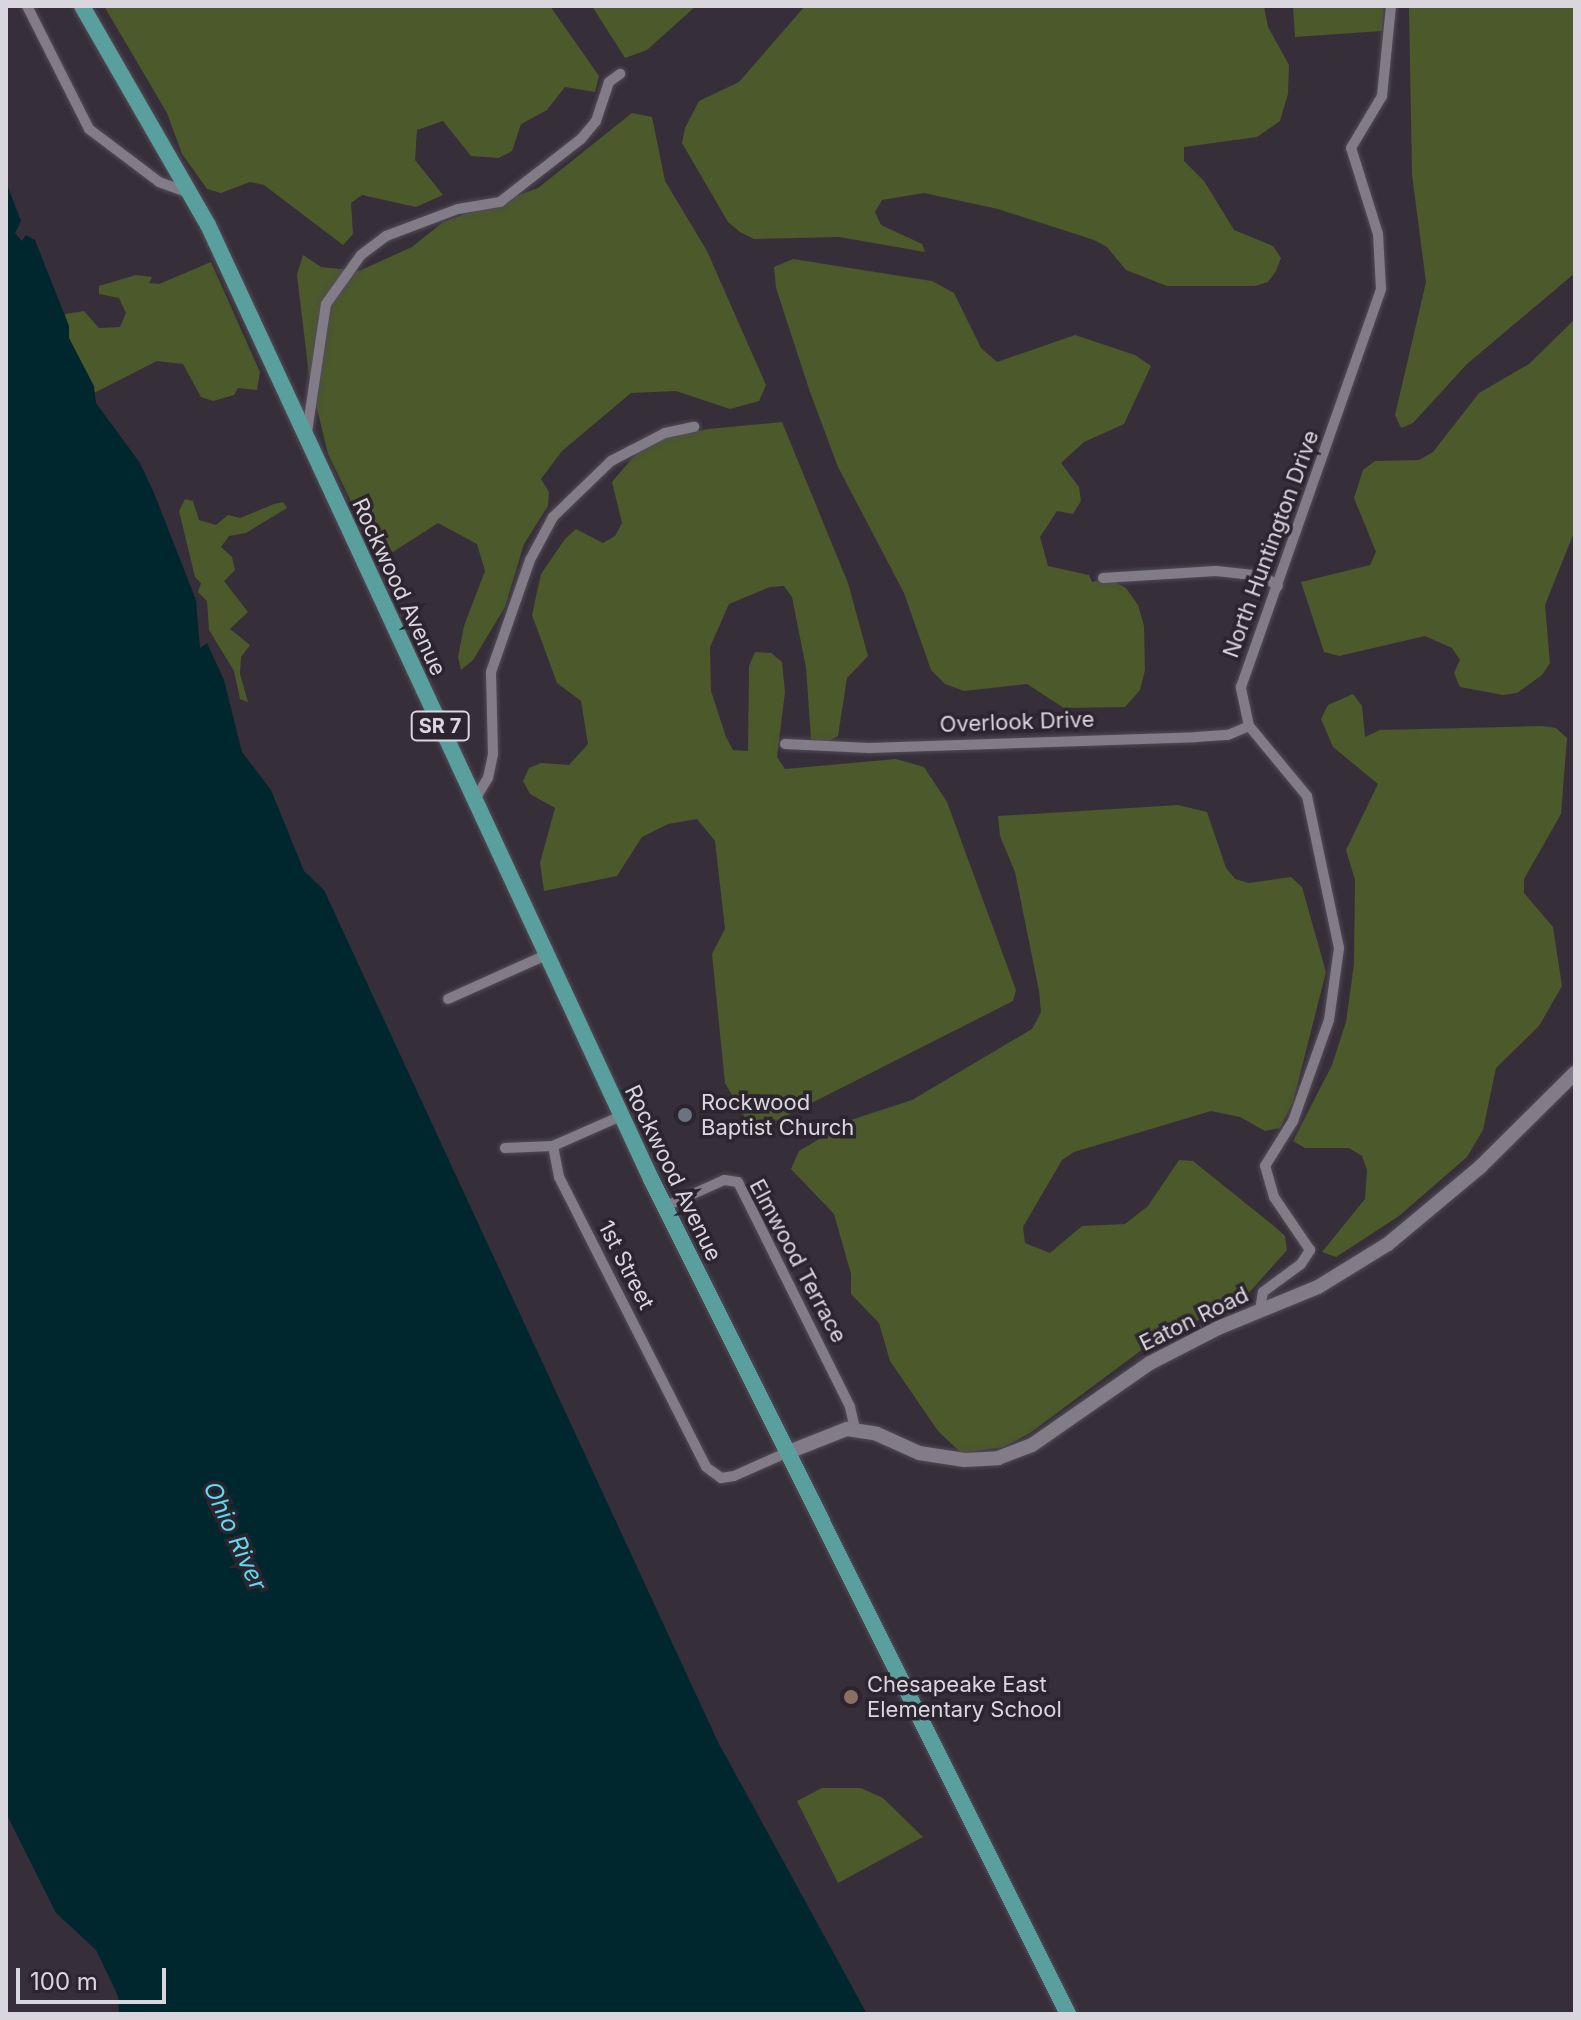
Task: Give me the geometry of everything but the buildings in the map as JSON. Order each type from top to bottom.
[{"type":"main road","name":"Rockwood Avenue","points":[[82,6],[192,194],[621,1116],[786,1453]]},
{"type":"main road","name":"SR 7","points":[[786,1453],[1068,2014]]},
{"type":"street","points":[[27,6],[89,129],[159,182],[192,194]]},
{"type":"street","name":"North Huntington Drive","points":[[1260,1310],[1263,1292],[1301,1264],[1310,1250],[1274,1197],[1265,1166],[1293,1121],[1329,1020],[1339,948],[1307,796],[1249,726],[1241,700],[1243,676],[1278,586],[1381,289],[1378,234],[1351,155],[1354,140],[1382,96],[1391,6]]},
{"type":"street","points":[[306,441],[326,304],[361,255],[386,236],[458,209],[500,202],[581,139],[596,121],[609,82],[620,74]]},
{"type":"street","points":[[474,801],[482,793],[493,754],[491,672],[530,560],[553,517],[611,461],[665,433],[694,427]]},
{"type":"street","points":[[1103,578],[1226,572],[1263,576],[1278,586]]},
{"type":"street","name":"Overlook Drive","points":[[785,744],[869,748],[1196,737],[1228,735],[1249,726]]},
{"type":"street","points":[[448,999],[546,955]]},
{"type":"street","name":"Eaton Road","points":[[855,1429],[935,1458],[998,1458],[1032,1445],[1150,1363],[1340,1276],[1388,1244],[1480,1167],[1575,1073]]},
{"type":"street","points":[[505,1148],[553,1146],[621,1116]]},
{"type":"street","name":"1st Street","points":[[553,1146],[559,1177],[706,1467],[721,1478],[734,1476],[786,1453]]},
{"type":"street","name":"Elmwood Terrace","points":[[664,1207],[724,1180],[738,1182],[850,1407],[855,1429]]},
{"type":"street","points":[[786,1453],[836,1430],[855,1429]]},
{"type":"green space","points":[[104,6],[550,6],[599,76],[595,92],[565,87],[547,110],[521,124],[512,151],[499,158],[471,156],[443,121],[417,130],[415,160],[443,195],[416,207],[362,195],[351,203],[353,234],[343,245],[264,185],[250,182],[221,193],[207,189],[182,154],[167,113]]},
{"type":"green space","points":[[592,6],[696,6],[647,50],[625,58]]},
{"type":"green space","points":[[805,6],[1264,6],[1268,27],[1289,65],[1288,94],[1280,121],[1257,137],[1184,147],[1184,161],[1204,181],[1234,230],[1273,246],[1281,258],[1276,271],[1268,282],[1255,286],[1167,286],[1126,270],[1107,247],[1094,240],[998,209],[924,193],[882,200],[875,212],[881,225],[922,244],[925,252],[839,237],[754,239],[740,232],[728,222],[682,143],[685,128],[699,101],[739,82]]},
{"type":"green space","points":[[1293,6],[1384,6],[1382,31],[1295,37]]},
{"type":"green space","points":[[1409,6],[1575,6],[1575,273],[1467,364],[1413,423],[1401,428],[1395,415],[1426,282],[1412,175]]},
{"type":"green space","points":[[632,113],[652,117],[665,181],[707,251],[766,385],[759,401],[730,409],[676,391],[631,393],[562,451],[541,479],[549,492],[548,506],[524,544],[505,607],[473,660],[461,670],[458,657],[464,626],[485,571],[477,544],[438,523],[393,552],[363,526],[328,454],[309,375],[297,275],[303,255],[321,267],[359,271],[412,247],[443,222],[538,188]]},
{"type":"green space","points":[[793,259],[932,281],[954,293],[981,348],[997,362],[1075,335],[1135,355],[1151,366],[1124,424],[1084,442],[1061,463],[1079,487],[1081,501],[1073,514],[1057,511],[1040,537],[1048,566],[1089,575],[1092,582],[1107,578],[1126,588],[1138,605],[1144,626],[1145,670],[1140,690],[1125,707],[1064,708],[1027,684],[964,691],[945,684],[931,670],[904,593],[838,467],[810,392],[776,288],[774,267]]},
{"type":"green space","points":[[211,262],[260,372],[257,390],[238,388],[234,395],[213,401],[201,397],[183,364],[157,361],[94,393],[69,338],[65,314],[84,311],[99,328],[120,327],[126,313],[119,298],[99,294],[99,286],[136,275],[152,277],[149,283],[159,284]]},
{"type":"green space","points":[[1575,319],[1575,530],[1545,605],[1550,663],[1542,675],[1517,693],[1503,695],[1460,687],[1454,673],[1460,660],[1452,648],[1425,636],[1339,656],[1324,652],[1301,582],[1370,565],[1376,552],[1354,498],[1363,470],[1375,461],[1419,460],[1433,452],[1479,393],[1529,364]]},
{"type":"green space","points":[[782,422],[848,583],[868,656],[847,678],[838,736],[825,743],[811,739],[806,668],[792,597],[784,586],[770,587],[729,604],[710,647],[711,691],[726,737],[733,750],[748,751],[749,666],[755,652],[771,653],[782,662],[785,692],[777,757],[785,769],[896,759],[924,767],[947,802],[1016,990],[1013,1001],[774,1122],[747,1121],[725,1083],[712,954],[725,929],[715,841],[697,819],[668,824],[642,837],[617,876],[544,891],[540,863],[555,808],[530,794],[523,781],[529,768],[541,763],[569,765],[588,744],[581,701],[557,683],[532,615],[541,574],[565,539],[576,529],[603,543],[615,536],[622,523],[612,482],[640,449],[666,437],[708,429]]},
{"type":"green space","points":[[185,499],[193,501],[199,520],[216,525],[228,515],[240,518],[283,502],[287,508],[246,533],[229,536],[221,547],[232,557],[235,570],[224,581],[248,612],[230,629],[250,645],[241,657],[240,674],[248,702],[240,699],[234,671],[209,630],[207,601],[198,592],[201,583],[195,577],[179,511]]},
{"type":"green space","points":[[1353,694],[1362,706],[1365,737],[1380,730],[1542,726],[1556,728],[1567,738],[1561,814],[1524,879],[1524,893],[1553,927],[1562,986],[1539,1026],[1496,1068],[1483,1130],[1467,1157],[1399,1216],[1336,1257],[1322,1252],[1365,1199],[1367,1170],[1362,1156],[1349,1148],[1305,1148],[1293,1141],[1332,1065],[1346,1022],[1354,964],[1355,880],[1346,850],[1378,784],[1333,747],[1321,719],[1328,705]]},
{"type":"green space","points":[[1178,805],[1207,812],[1226,868],[1235,879],[1249,883],[1291,877],[1302,887],[1326,972],[1293,1102],[1280,1128],[1265,1131],[1240,1117],[1211,1111],[1074,1152],[1062,1160],[1023,1227],[1025,1243],[1050,1253],[1082,1226],[1125,1224],[1148,1206],[1179,1160],[1193,1161],[1274,1226],[1285,1236],[1287,1250],[1247,1295],[1143,1349],[1030,1433],[1004,1447],[961,1453],[938,1431],[890,1361],[879,1323],[851,1294],[851,1274],[834,1214],[791,1169],[799,1151],[851,1120],[912,1100],[1032,1029],[1041,1012],[1039,991],[1015,872],[1000,836],[998,816]]},
{"type":"green space","points":[[822,1788],[861,1788],[883,1798],[923,1837],[838,1883],[797,1801]]},
{"type":"water","name":"Ohio River","points":[[6,182],[21,221],[15,233],[22,241],[26,235],[35,240],[69,326],[69,338],[94,386],[96,403],[140,463],[154,493],[196,600],[200,648],[207,643],[224,680],[242,752],[271,790],[304,871],[324,890],[718,1742],[867,2014],[119,2014],[118,1996],[96,1950],[56,1913],[6,1813]]},
{"type":"place","name":"Rockwood Baptist Church","points":[[685,1115]]},
{"type":"place","name":"Chesapeake East Elementary School","points":[[851,1697]]}]
